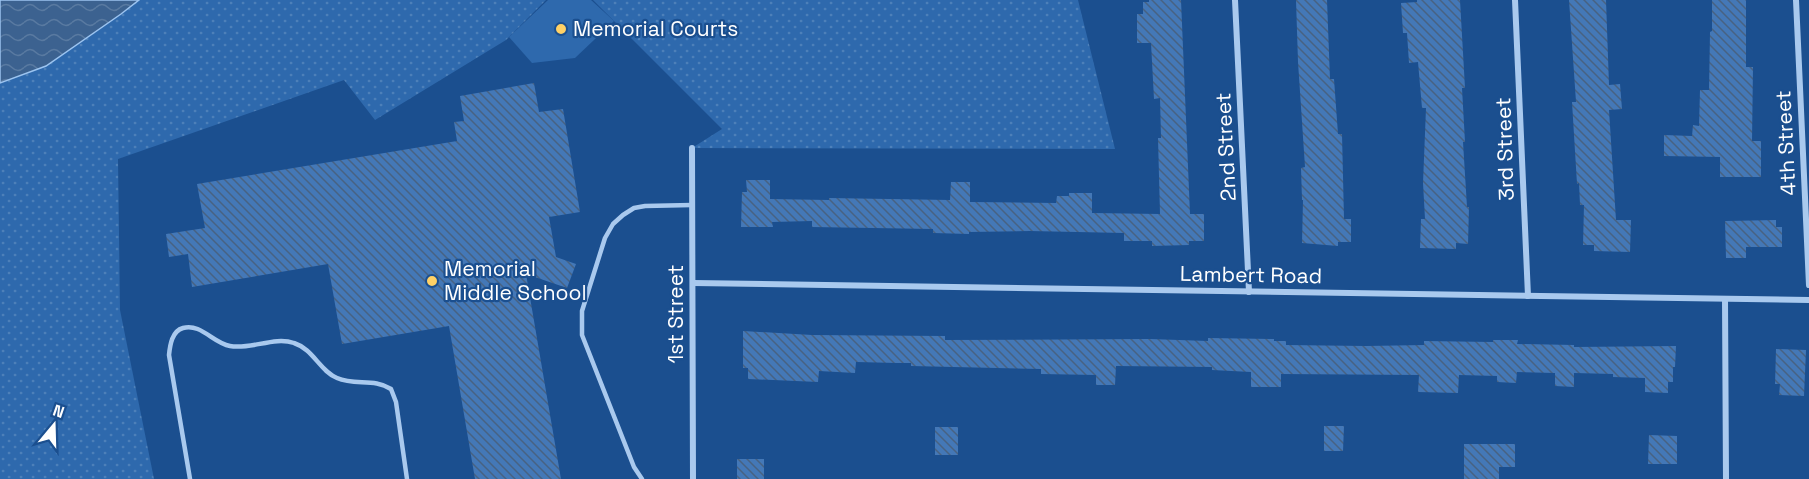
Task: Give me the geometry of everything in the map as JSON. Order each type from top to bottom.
[{"type":"street","name":"2nd Street","points":[[1235,0],[1249,292]]},
{"type":"street","name":"3rd Street","points":[[1515,0],[1528,296]]},
{"type":"street","name":"4th Street","points":[[1796,0],[1809,285]]},
{"type":"street","name":"1st Street","points":[[692,148],[693,479]]},
{"type":"street","name":"Lambert Road","points":[[693,283],[1809,300]]},
{"type":"street","points":[[1725,299],[1726,479]]},
{"type":"lane","points":[[642,479],[634,467],[582,335],[582,311],[605,238],[613,224],[634,208],[692,205]]},
{"type":"lane","points":[[190,479],[169,355],[176,332],[187,327],[201,330],[228,346],[287,341],[295,343],[309,352],[330,375],[343,380],[377,382],[391,389],[394,395],[407,479]]},
{"type":"shaded area","points":[[139,0],[546,0],[506,40],[375,120],[344,80],[118,159],[120,310],[154,479],[0,479],[0,83],[46,66]]},
{"type":"shaded area","name":"Memorial Courts","points":[[548,0],[591,0],[614,21],[575,58],[532,63],[509,37]]},
{"type":"shaded area","points":[[593,0],[1078,0],[1115,149],[692,148],[722,129]]},
{"type":"water","points":[[0,0],[139,0],[46,66],[0,83]]},
{"type":"building","points":[[1149,0],[1181,0],[1190,214],[1204,214],[1204,241],[1189,241],[1189,245],[1152,246],[1152,241],[1124,241],[1124,233],[1030,231],[933,233],[933,229],[812,227],[812,221],[772,222],[773,227],[741,227],[742,192],[747,192],[746,180],[770,180],[770,199],[950,200],[951,182],[970,182],[970,202],[1056,203],[1057,196],[1069,196],[1069,193],[1092,193],[1092,213],[1160,214],[1158,138],[1161,138],[1160,98],[1154,99],[1151,43],[1137,43],[1137,14],[1143,14],[1143,2],[1149,2]]},
{"type":"building","points":[[1296,0],[1327,0],[1330,79],[1334,79],[1338,134],[1342,134],[1344,219],[1351,219],[1351,242],[1338,242],[1338,246],[1302,243],[1301,168],[1305,167]]},
{"type":"building","points":[[1417,0],[1460,0],[1465,88],[1462,88],[1465,142],[1463,142],[1467,207],[1469,207],[1468,244],[1456,243],[1456,249],[1420,248],[1421,219],[1425,219],[1423,183],[1426,108],[1422,108],[1418,62],[1409,63],[1407,33],[1403,33],[1401,3],[1417,2]]},
{"type":"building","points":[[1569,0],[1606,0],[1609,85],[1620,84],[1622,109],[1609,110],[1616,220],[1631,220],[1630,252],[1594,251],[1594,245],[1583,245],[1584,205],[1580,205],[1579,183],[1577,184],[1572,102],[1576,102]]},
{"type":"building","points":[[1712,0],[1746,0],[1746,67],[1753,67],[1752,141],[1761,141],[1761,177],[1720,177],[1720,157],[1664,156],[1664,135],[1692,136],[1693,125],[1699,126],[1700,90],[1709,90]]},
{"type":"building","name":"Memorial Middle School","points":[[534,83],[539,112],[563,109],[580,212],[549,217],[556,257],[576,264],[567,288],[526,274],[561,479],[475,479],[449,326],[342,344],[328,264],[192,287],[188,254],[169,257],[166,234],[205,228],[197,184],[457,141],[454,122],[464,121],[460,96]]},
{"type":"building","points":[[1776,220],[1776,227],[1782,227],[1782,247],[1746,247],[1746,258],[1726,258],[1725,221]]},
{"type":"building","points":[[743,331],[812,335],[945,336],[945,340],[1208,341],[1208,338],[1274,339],[1274,341],[1286,341],[1286,345],[1366,346],[1424,345],[1424,341],[1518,340],[1517,344],[1574,345],[1574,347],[1676,346],[1673,382],[1668,382],[1668,393],[1645,392],[1645,378],[1574,373],[1574,387],[1555,386],[1555,373],[1517,372],[1516,383],[1497,382],[1497,376],[1459,375],[1458,393],[1418,392],[1419,375],[1281,374],[1281,387],[1251,387],[1251,372],[1212,370],[1212,367],[1116,366],[1115,385],[1096,385],[1096,375],[1041,374],[1041,369],[911,366],[911,363],[856,362],[855,373],[819,371],[818,382],[748,379],[748,368],[743,368]]},
{"type":"building","points":[[1776,349],[1806,350],[1804,396],[1779,395],[1780,384],[1775,384]]},
{"type":"building","points":[[1324,426],[1344,426],[1343,451],[1324,451]]},
{"type":"building","points":[[935,427],[958,427],[958,455],[935,455]]},
{"type":"building","points":[[1649,435],[1677,436],[1677,464],[1648,464]]},
{"type":"building","points":[[1464,444],[1515,444],[1515,467],[1499,467],[1499,479],[1464,479]]},
{"type":"building","points":[[737,459],[764,459],[764,479],[737,479]]},
{"type":"place","name":"Memorial Courts","points":[[561,29]]},
{"type":"place","name":"Memorial Middle School","points":[[432,281]]}]
